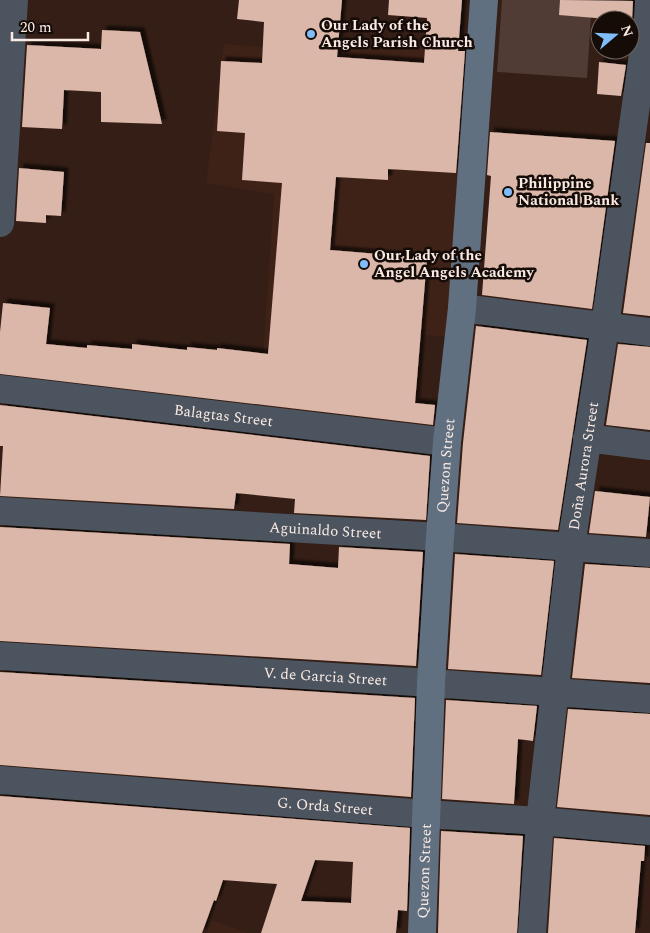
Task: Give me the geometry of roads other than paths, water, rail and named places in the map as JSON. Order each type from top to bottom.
[{"type":"main road","name":"Quezon Street","points":[[422,933],[425,814],[440,537],[447,442],[462,308],[484,0]]},
{"type":"street","points":[[0,223],[14,0]]},
{"type":"street","name":"Doña Aurora Street","points":[[532,933],[540,821],[571,546],[605,326],[649,13]]},
{"type":"street","points":[[462,308],[650,332]]},
{"type":"street","name":"Balagtas Street","points":[[0,389],[447,442]]},
{"type":"street","points":[[587,438],[650,446]]},
{"type":"street","name":"Aguinaldo Street","points":[[0,511],[440,537],[650,553]]},
{"type":"street","name":"V. de Garcia Street","points":[[0,656],[431,683],[650,699]]},
{"type":"street","name":"G. Orda Street","points":[[0,780],[650,831]]},
{"type":"place","name":"Our Lady of the Angels Parish Church","points":[[311,34]]},
{"type":"place","name":"Philippine National Bank","points":[[508,192]]},
{"type":"place","name":"Our Lady of the Angel Angels Academy","points":[[364,264]]}]
